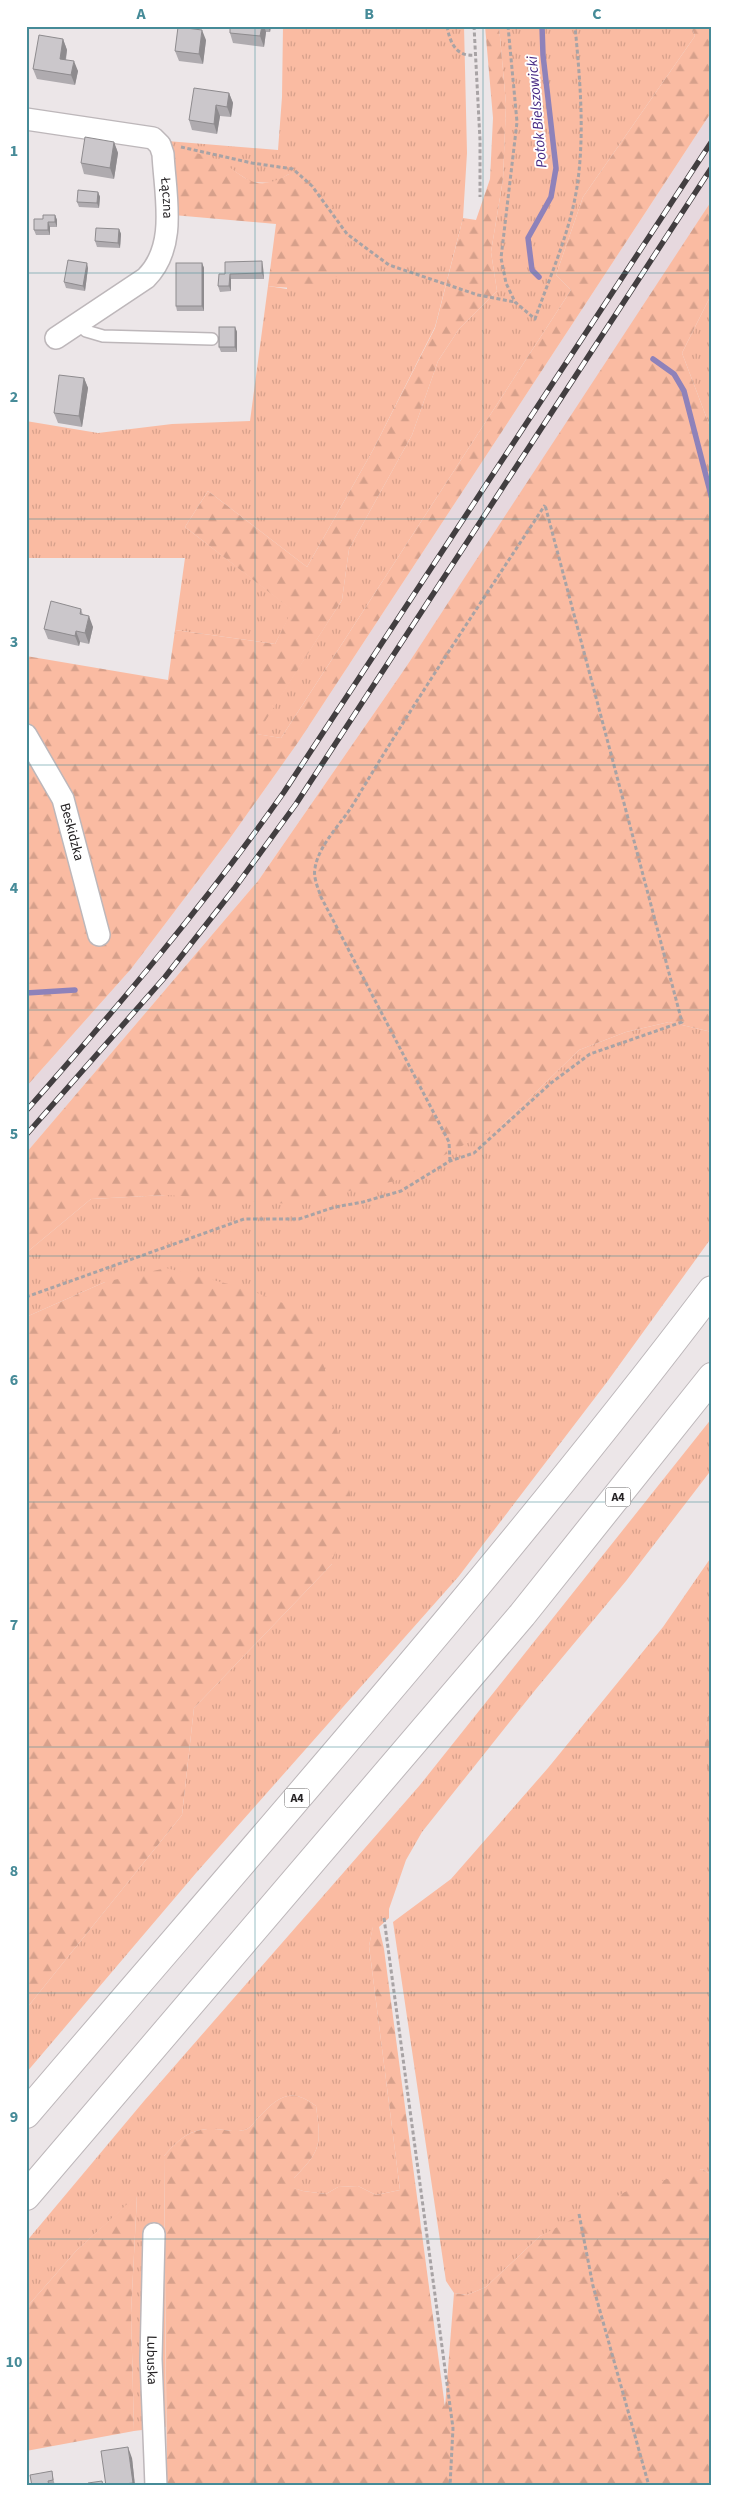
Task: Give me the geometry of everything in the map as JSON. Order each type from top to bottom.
[{"type":"highway","name":"A4","points":[[26,2114],[452,1616],[563,1480],[712,1290]]},
{"type":"highway","name":"A4","points":[[26,2196],[522,1615],[712,1377]]},
{"type":"street","points":[[26,119],[143,136],[153,138],[160,145]]},
{"type":"street","name":"Łączna","points":[[56,338],[146,278],[156,267],[162,255],[167,229],[163,154],[160,145]]},
{"type":"street","name":"Beskidzka","points":[[26,735],[63,799],[99,935]]},
{"type":"street","name":"Lubuska","points":[[154,2234],[152,2359],[156,2486]]},
{"type":"lane","points":[[78,323],[86,331],[103,336],[212,339]]},
{"type":"path","points":[[447,26],[455,49],[461,54],[475,56]]},
{"type":"path","points":[[474,26],[480,140],[480,197]]},
{"type":"path","points":[[508,26],[517,122],[501,258],[506,283],[515,302],[535,318],[564,238],[577,188],[582,141],[580,80],[575,26]]},
{"type":"path","points":[[160,145],[178,146],[252,164],[293,169],[312,186],[346,234],[389,265],[478,295],[515,302]]},
{"type":"path","points":[[26,1297],[244,1219],[299,1219],[335,1207],[363,1202],[401,1191],[450,1161],[474,1152],[551,1083],[590,1054],[682,1022],[545,505],[320,852],[314,869],[316,885],[321,897],[450,1142],[450,1161]]},
{"type":"path","points":[[712,1738],[712,1744]]},
{"type":"path","points":[[384,1918],[453,2428],[450,2486]]},
{"type":"path","points":[[579,2214],[593,2286],[649,2486]]},
{"type":"shaded area","points":[[712,111],[712,200],[659,283],[406,667],[258,881],[26,1153],[26,1087],[131,969],[228,841],[299,741]]},
{"type":"green space","points":[[283,26],[464,26],[467,153],[463,218],[435,327],[373,450],[307,567],[208,491],[185,527],[293,610],[275,644],[175,630],[185,558],[26,558],[26,421],[98,433],[172,424],[250,421],[268,286],[287,289],[289,174],[274,183],[251,182],[231,169],[168,149],[167,141],[278,150],[282,97]]},
{"type":"green space","points":[[485,26],[499,26],[506,104],[503,179],[491,252],[497,291],[459,329],[438,361],[412,435],[349,549],[342,600],[257,734],[281,738],[571,290],[556,275],[583,197],[695,36],[691,26],[712,26],[712,111],[299,741],[228,841],[131,969],[26,1087],[26,656],[168,680],[175,630],[275,644],[292,610],[185,527],[208,491],[307,567],[373,450],[435,328],[463,218],[476,220],[490,179],[493,118]]},
{"type":"green space","points":[[499,26],[691,26],[695,36],[583,197],[556,275],[571,290],[281,738],[256,734],[342,600],[349,549],[412,435],[438,361],[459,329],[497,291],[491,252],[503,179],[506,104]]},
{"type":"green space","points":[[168,149],[210,157],[255,182],[275,181],[289,174],[309,181],[334,209],[344,237],[348,261],[342,274],[314,285],[288,288],[268,286],[276,224],[173,215]]},
{"type":"green space","points":[[712,200],[712,293],[682,353],[712,432],[712,1032],[669,1022],[626,1032],[579,1050],[502,1125],[395,1181],[291,1204],[166,1195],[91,1199],[26,1253],[26,1153],[258,881],[406,667]]},
{"type":"green space","points":[[712,293],[712,432],[682,353]]},
{"type":"green space","points":[[669,1022],[712,1032],[712,1237],[607,1382],[459,1576],[196,1873],[26,2073],[26,2009],[182,1815],[194,1708],[332,1564],[105,1282],[26,1317],[26,1253],[91,1199],[166,1195],[502,1125],[579,1050],[626,1032]]},
{"type":"green space","points":[[166,1268],[244,1288],[314,1315],[351,1499],[332,1564],[194,1708],[182,1815],[26,2009],[26,1317],[105,1282]]},
{"type":"green space","points":[[712,1418],[712,1469],[626,1581],[536,1689],[422,1832],[406,1860],[389,1909],[389,1918],[379,1927],[373,1927],[369,1946],[400,2190],[376,2195],[358,2186],[338,2187],[326,2194],[293,2188],[294,2178],[315,2153],[319,2138],[316,2106],[299,2096],[291,2095],[278,2100],[245,2130],[205,2129],[183,2137],[164,2156],[166,2427],[134,2431],[131,2313],[137,2196],[76,2251],[26,2308],[26,2242],[144,2101],[420,1785]]},
{"type":"green space","points":[[712,1556],[712,1706],[708,1716],[705,1737],[712,1789],[712,2175],[702,2169],[540,2236],[486,2287],[467,2295],[454,2293],[446,2281],[393,1922],[451,1879],[548,1768],[663,1627]]},
{"type":"green space","points":[[712,1706],[712,1789],[707,1768],[705,1737],[708,1716]]},
{"type":"green space","points":[[373,1926],[379,1927],[384,1949],[445,2407],[454,2293],[467,2295],[486,2287],[540,2236],[627,2191],[702,2169],[712,2175],[712,2486],[167,2486],[164,2156],[183,2137],[205,2129],[245,2130],[278,2100],[291,2095],[299,2096],[316,2106],[319,2138],[315,2153],[294,2178],[294,2188],[326,2194],[338,2187],[358,2186],[376,2195],[400,2190],[369,1946]]},
{"type":"green space","points":[[137,2195],[131,2313],[134,2431],[26,2451],[26,2308],[76,2251]]},
{"type":"building","points":[[230,26],[262,26],[260,36],[230,33]]},
{"type":"building","points":[[178,27],[202,30],[199,54],[175,51]]},
{"type":"building","points":[[39,35],[63,39],[60,59],[74,61],[71,75],[33,69]]},
{"type":"building","points":[[194,88],[229,93],[227,107],[216,105],[214,124],[189,120]]},
{"type":"building","points":[[85,137],[114,142],[110,168],[81,163]]},
{"type":"building","points":[[78,190],[98,192],[97,203],[77,202]]},
{"type":"building","points":[[43,215],[55,215],[55,222],[48,222],[48,230],[34,230],[34,219],[43,219]]},
{"type":"building","points":[[96,228],[119,229],[118,243],[95,241]]},
{"type":"building","points":[[68,260],[87,263],[83,286],[64,282]]},
{"type":"building","points":[[262,261],[262,273],[230,274],[229,286],[218,286],[219,274],[225,274],[225,262]]},
{"type":"building","points":[[176,263],[202,263],[202,306],[176,306]]},
{"type":"building","points":[[219,327],[235,327],[235,347],[219,347]]},
{"type":"building","points":[[59,375],[84,378],[79,416],[54,413]]},
{"type":"building","points":[[51,601],[81,609],[80,614],[89,616],[85,633],[76,631],[75,636],[44,629]]},
{"type":"building","points":[[128,2447],[133,2483],[106,2486],[101,2451]]},
{"type":"building","points":[[52,2471],[53,2480],[48,2481],[49,2486],[32,2486],[30,2475]]},
{"type":"building","points":[[102,2481],[103,2486],[88,2486],[88,2483]]},
{"type":"waterway","name":"Potok Bielszowicki","points":[[539,277],[532,270],[528,238],[551,197],[556,168],[543,55],[542,26]]},
{"type":"waterway","name":"Potok Bielszowicki","points":[[653,359],[674,374],[684,391],[712,499]]},
{"type":"waterway","points":[[26,993],[75,990]]},
{"type":"railway","points":[[26,1111],[160,955],[223,875],[284,792],[712,141]]},
{"type":"railway","points":[[26,1135],[165,977],[234,889],[296,804],[712,167]]}]
